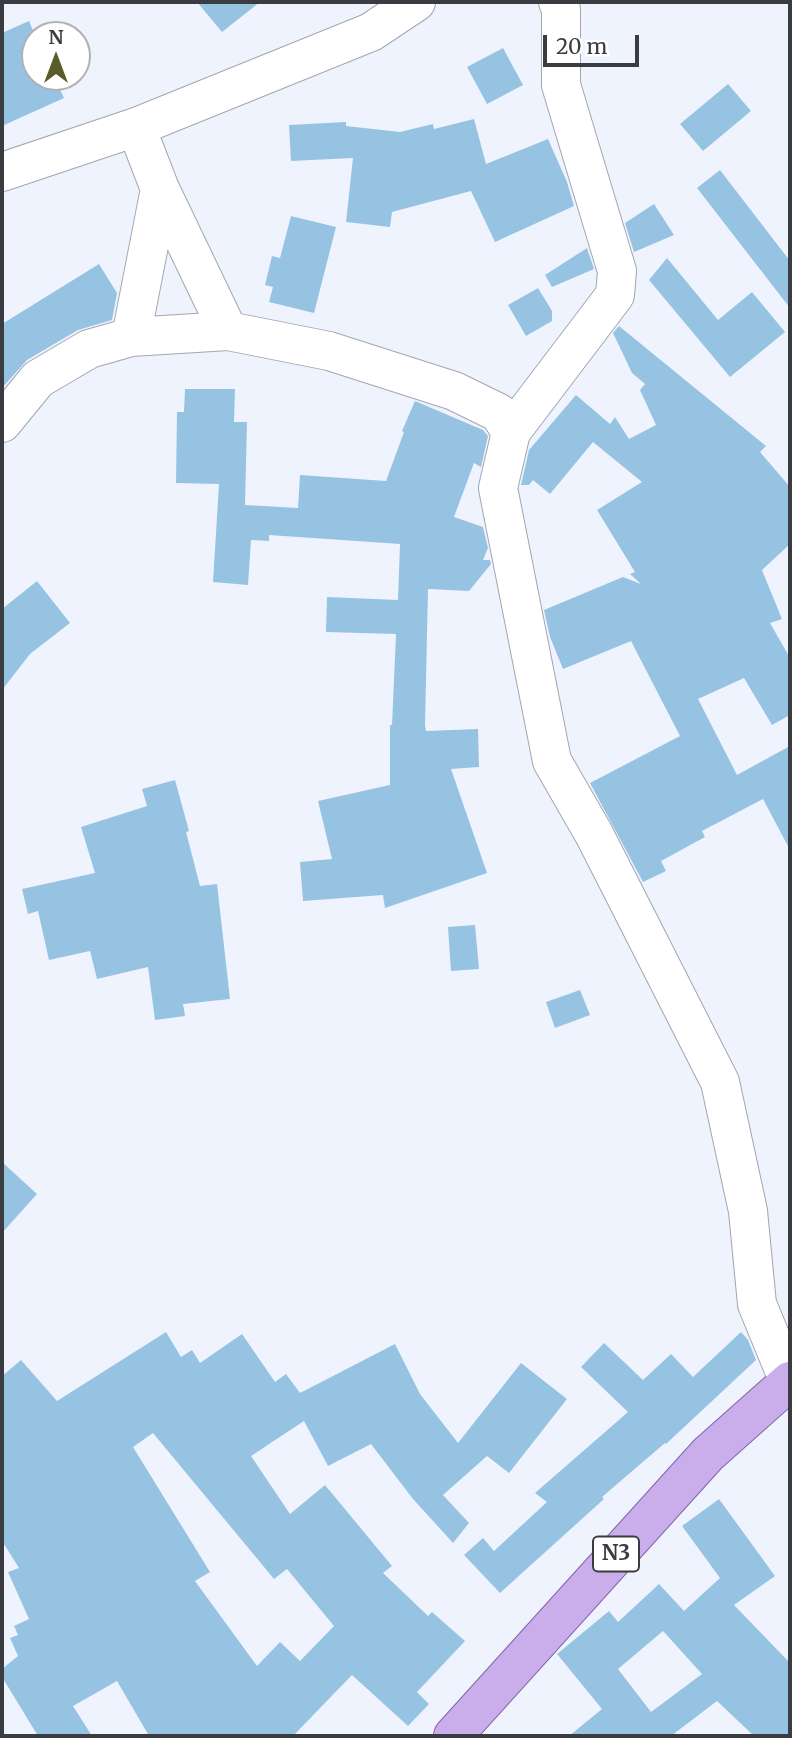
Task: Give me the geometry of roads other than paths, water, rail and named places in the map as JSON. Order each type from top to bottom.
[{"type":"main road","name":"N3","points":[[460,1733],[708,1454],[790,1381]]},
{"type":"street","points":[[2,172],[136,127],[372,32],[416,2]]},
{"type":"street","points":[[558,2],[561,9],[561,85],[617,271],[615,295],[511,432],[498,488],[552,761],[594,834],[719,1082],[748,1211],[757,1304],[790,1381]]},
{"type":"street","points":[[136,127],[160,189],[228,331]]},
{"type":"street","points":[[131,337],[160,189]]},
{"type":"street","points":[[2,423],[38,379],[89,349],[131,337],[228,331],[329,351],[454,391],[499,413],[511,432]]}]
